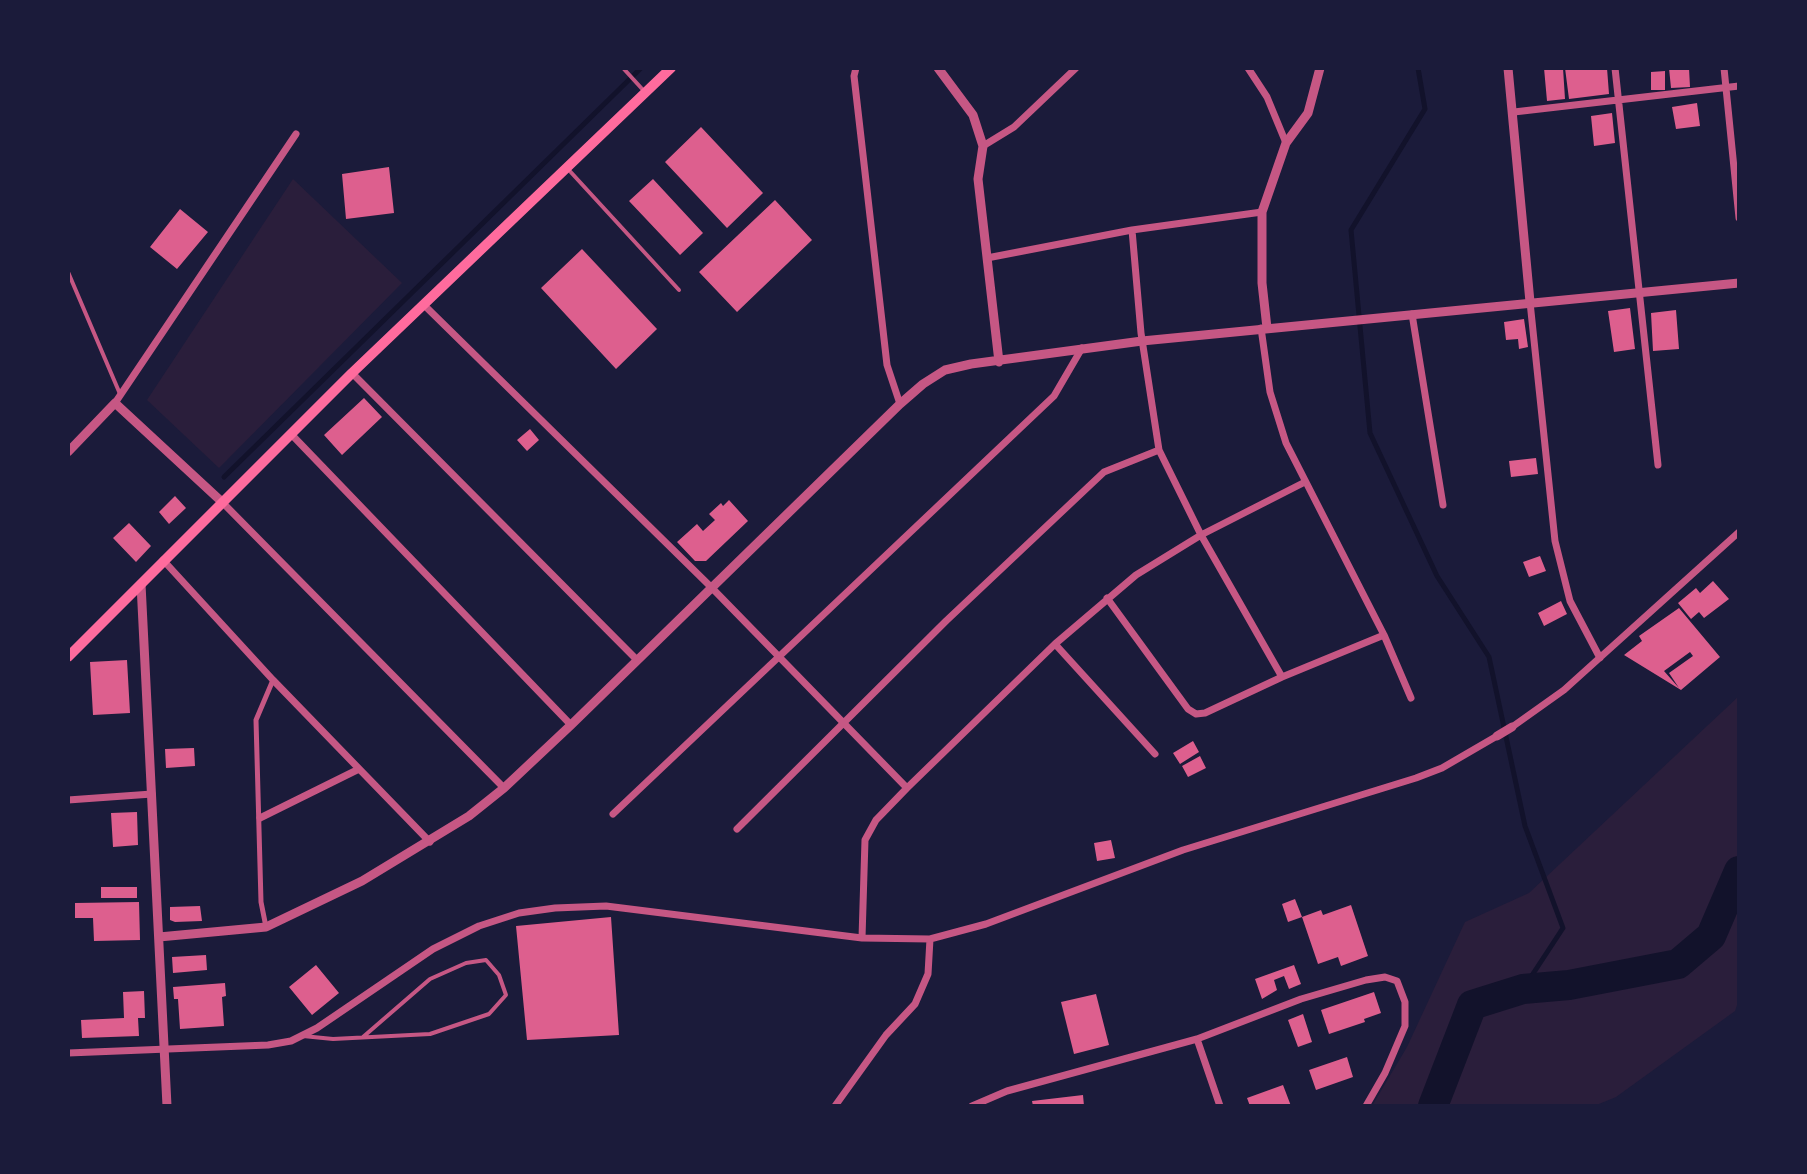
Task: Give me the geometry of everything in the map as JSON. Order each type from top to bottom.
[{"type":"main road","points":[[68,657],[352,373],[671,68]]},
{"type":"street","points":[[856,68],[854,76],[887,365],[900,404]]},
{"type":"street","points":[[938,68],[973,115],[983,146],[978,179],[999,362]]},
{"type":"street","points":[[983,146],[1014,127],[1076,68]]},
{"type":"street","points":[[1248,68],[1267,97],[1286,143]]},
{"type":"street","points":[[1320,68],[1308,113],[1286,143],[1262,212],[1262,283],[1270,392],[1286,443],[1384,635],[1411,698]]},
{"type":"street","points":[[1508,68],[1555,541],[1570,601],[1600,658]]},
{"type":"street","points":[[1615,68],[1658,465]]},
{"type":"street","points":[[1724,68],[1739,218]]},
{"type":"street","points":[[1514,112],[1739,86]]},
{"type":"street","points":[[68,452],[118,400],[296,134]]},
{"type":"street","points":[[987,258],[1132,230],[1262,212]]},
{"type":"street","points":[[1132,230],[1142,341],[1159,450],[1201,535],[1282,677]]},
{"type":"street","points":[[159,937],[266,927],[362,881],[469,816],[504,788],[571,725],[900,404],[945,370],[1142,341],[1739,283]]},
{"type":"street","points":[[423,304],[711,587],[907,788]]},
{"type":"street","points":[[1412,314],[1443,505]]},
{"type":"street","points":[[613,814],[997,453],[1054,396],[1082,348]]},
{"type":"street","points":[[352,373],[637,660]]},
{"type":"street","points":[[118,400],[504,788]]},
{"type":"street","points":[[291,434],[571,725]]},
{"type":"street","points":[[737,829],[946,621],[1104,472],[1159,450]]},
{"type":"street","points":[[862,938],[865,840],[876,820],[907,788],[1055,644],[1136,575],[1201,535],[1305,482]]},
{"type":"street","points":[[68,1053],[268,1045],[291,1041],[433,949],[479,926],[519,913],[606,906],[862,938],[930,939],[986,924],[1183,850],[1416,778],[1452,763],[1512,727],[1564,690],[1739,532]]},
{"type":"street","points":[[163,560],[273,680],[430,842]]},
{"type":"street","points":[[141,584],[167,1106]]},
{"type":"street","points":[[1107,598],[1188,709],[1196,714],[1205,713],[1384,635]]},
{"type":"street","points":[[1055,644],[1155,754]]},
{"type":"street","points":[[266,927],[261,902],[256,720],[273,680]]},
{"type":"street","points":[[260,818],[359,769]]},
{"type":"street","points":[[68,800],[152,794]]},
{"type":"street","points":[[835,1106],[886,1035],[915,1004],[928,974],[930,939]]},
{"type":"street","points":[[972,1106],[1007,1091],[1197,1039],[1301,999],[1385,977],[1397,981],[1405,1002],[1405,1026],[1385,1073],[1366,1106]]},
{"type":"street","points":[[1197,1039],[1220,1106]]},
{"type":"lane","points":[[623,68],[645,93]]},
{"type":"lane","points":[[566,168],[679,290]]},
{"type":"lane","points":[[68,272],[118,400]]},
{"type":"lane","points":[[303,1036],[313,1039],[363,1037],[430,1034],[489,1014],[506,995],[499,975],[486,960],[466,963],[430,979],[363,1037]]},
{"type":"shaded area","points":[[293,179],[402,283],[219,468],[147,400]]},
{"type":"shaded area","points":[[1739,696],[1739,999],[1735,1011],[1616,1097],[1594,1106],[1372,1106],[1407,1047],[1465,922],[1529,893]]},
{"type":"building","points":[[1544,68],[1563,68],[1565,99],[1547,101]]},
{"type":"building","points":[[1565,68],[1607,68],[1609,94],[1569,99]]},
{"type":"building","points":[[1669,68],[1689,68],[1690,87],[1671,88]]},
{"type":"building","points":[[1665,71],[1665,90],[1651,90],[1651,72]]},
{"type":"building","points":[[1697,103],[1700,126],[1676,129],[1672,107]]},
{"type":"building","points":[[1612,113],[1615,143],[1594,146],[1591,116]]},
{"type":"building","points":[[701,127],[763,193],[727,228],[665,162]]},
{"type":"building","points":[[389,167],[394,213],[346,219],[342,174]]},
{"type":"building","points":[[653,179],[703,233],[680,255],[629,201]]},
{"type":"building","points":[[775,200],[812,240],[737,312],[699,272]]},
{"type":"building","points":[[180,209],[208,232],[177,269],[150,247]]},
{"type":"building","points":[[582,249],[657,329],[616,369],[541,288]]},
{"type":"building","points":[[1630,308],[1635,349],[1614,352],[1608,311]]},
{"type":"building","points":[[1676,310],[1679,349],[1653,351],[1651,313]]},
{"type":"building","points":[[1524,319],[1528,347],[1519,349],[1518,339],[1506,340],[1504,322]]},
{"type":"building","points":[[364,398],[382,417],[342,455],[324,435]]},
{"type":"building","points":[[530,429],[539,440],[527,451],[517,440]]},
{"type":"building","points":[[1536,458],[1538,474],[1511,477],[1509,461]]},
{"type":"building","points":[[175,496],[186,508],[169,524],[159,512]]},
{"type":"building","points":[[729,500],[748,521],[706,561],[695,561],[677,542],[697,524],[703,531],[715,520],[709,514]]},
{"type":"building","points":[[129,523],[151,546],[136,562],[113,538]]},
{"type":"building","points":[[1540,556],[1546,571],[1529,577],[1523,562]]},
{"type":"building","points":[[1713,581],[1729,599],[1704,618],[1699,612],[1691,619],[1678,603],[1696,588],[1700,593]]},
{"type":"building","points":[[1561,601],[1567,614],[1544,626],[1538,613]]},
{"type":"building","points":[[1679,608],[1720,657],[1681,690],[1624,655],[1642,641],[1639,636]],"holes":[[[1690,652],[1693,656],[1669,673],[1679,688],[1664,671]]]},
{"type":"building","points":[[127,660],[130,713],[93,715],[90,662]]},
{"type":"building","points":[[1193,741],[1199,752],[1180,764],[1173,753]]},
{"type":"building","points":[[194,748],[195,766],[166,768],[165,749]]},
{"type":"building","points":[[1200,756],[1206,768],[1188,777],[1182,766]]},
{"type":"building","points":[[137,812],[138,845],[113,847],[111,813]]},
{"type":"building","points":[[1111,840],[1115,858],[1097,861],[1094,843]]},
{"type":"building","points":[[101,887],[137,887],[137,898],[101,898]]},
{"type":"building","points":[[1295,899],[1302,917],[1288,922],[1282,904]]},
{"type":"building","points":[[139,902],[140,940],[94,941],[93,918],[75,918],[75,903]]},
{"type":"building","points":[[1351,905],[1368,956],[1341,966],[1338,957],[1318,964],[1302,917],[1321,910],[1323,915]]},
{"type":"building","points":[[200,906],[202,921],[170,920],[170,907]]},
{"type":"building","points":[[611,917],[619,1035],[527,1040],[516,926]]},
{"type":"building","points":[[206,955],[207,970],[173,973],[172,957]]},
{"type":"building","points":[[316,965],[339,993],[312,1015],[289,987]]},
{"type":"building","points":[[1294,965],[1301,984],[1289,989],[1284,976],[1274,980],[1277,990],[1262,999],[1255,979]]},
{"type":"building","points":[[225,983],[226,996],[222,997],[224,1026],[180,1029],[178,999],[174,999],[173,987]]},
{"type":"building","points":[[144,991],[145,1018],[138,1018],[139,1036],[82,1038],[81,1020],[124,1018],[123,992]]},
{"type":"building","points":[[1374,992],[1381,1013],[1329,1034],[1321,1010]]},
{"type":"building","points":[[1096,994],[1109,1045],[1074,1054],[1061,1002]]},
{"type":"building","points":[[1303,1014],[1312,1042],[1298,1047],[1288,1020]]},
{"type":"building","points":[[1347,1057],[1353,1077],[1316,1090],[1309,1070]]},
{"type":"building","points":[[1283,1085],[1291,1106],[1250,1106],[1247,1098]]},
{"type":"building","points":[[1083,1095],[1084,1106],[1033,1106],[1032,1101]]},
{"type":"waterway","points":[[224,477],[641,68]]},
{"type":"waterway","points":[[1418,68],[1425,109],[1351,230],[1370,433],[1437,576],[1489,657],[1525,826],[1563,928],[1523,989]]},
{"type":"waterway","points":[[1433,1106],[1472,1005],[1523,989],[1569,985],[1678,964],[1711,936],[1739,871]]}]
